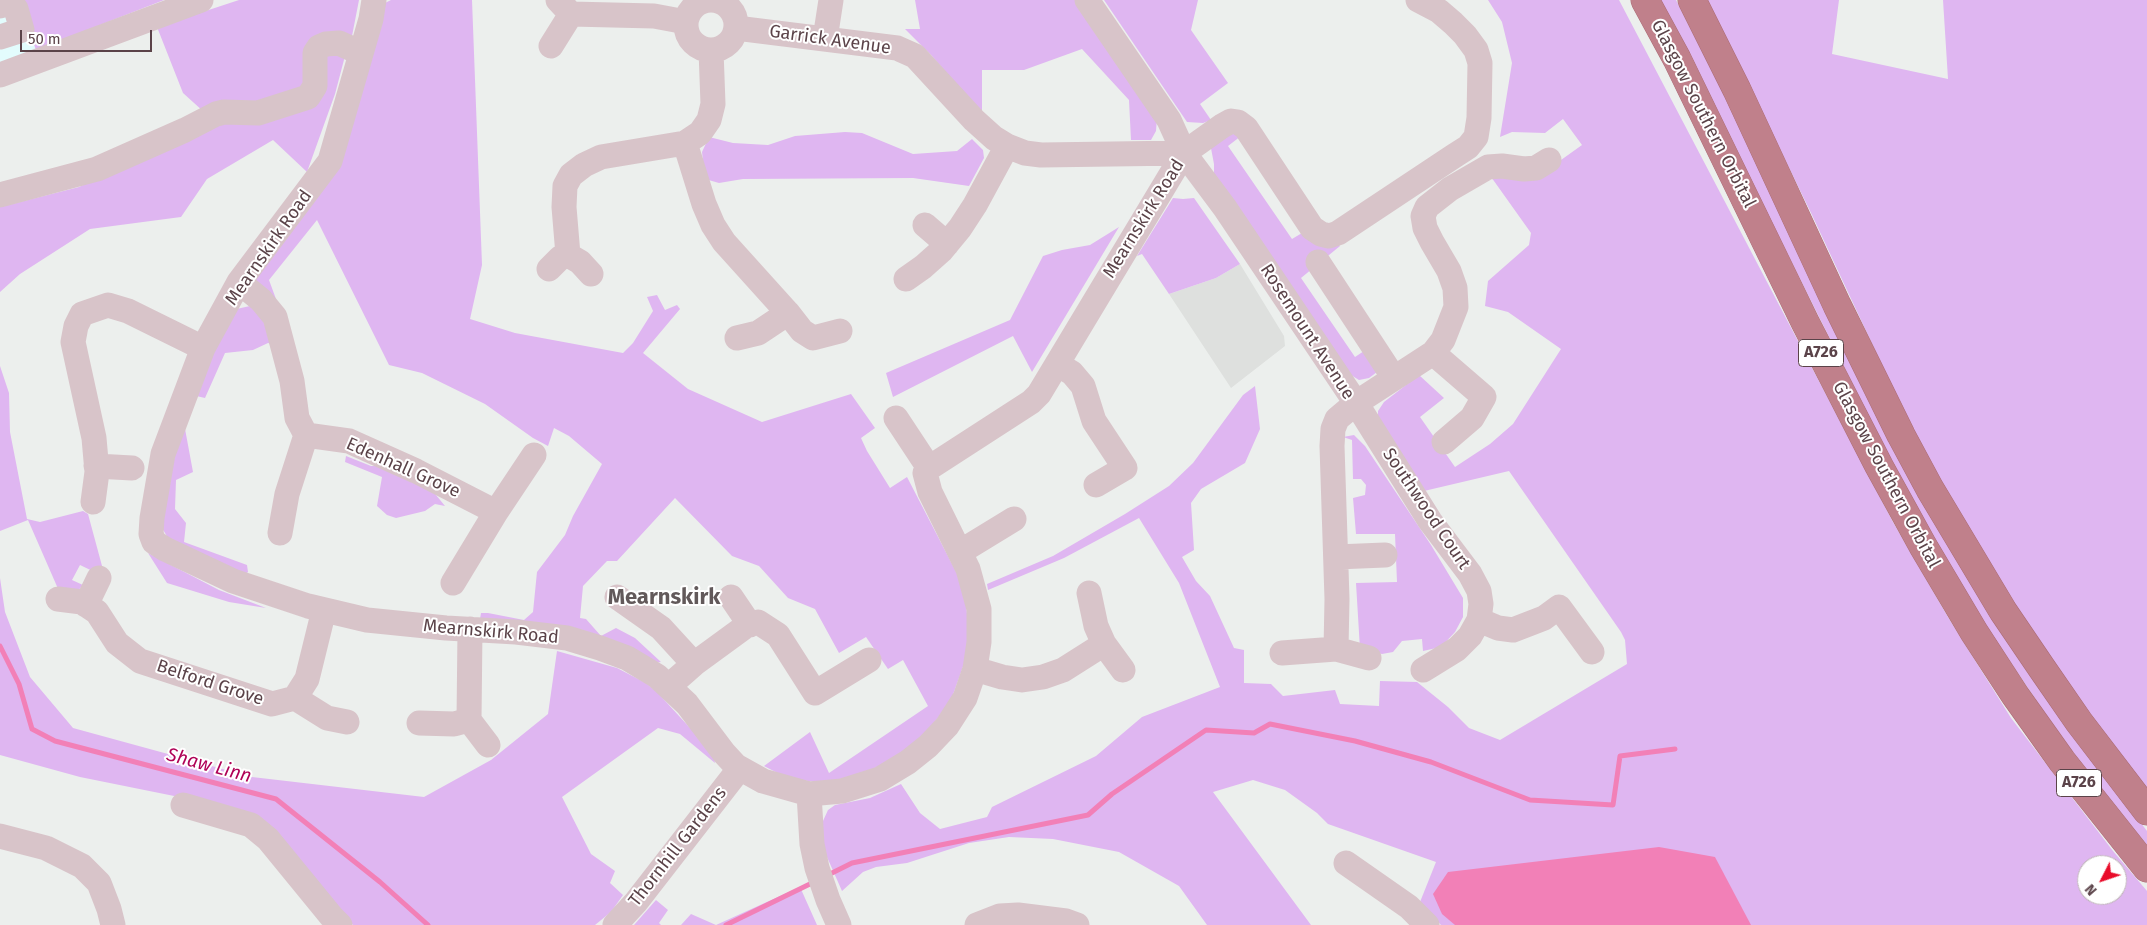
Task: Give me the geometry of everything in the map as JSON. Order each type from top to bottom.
[{"type":"highway","name":"Glasgow Southern Orbital","points":[[1646,0],[1677,59],[1844,399],[1924,546],[1974,632],[2015,695],[2068,768],[2147,868]]},
{"type":"highway","name":"Glasgow Southern Orbital","points":[[1692,0],[1737,90],[1845,322],[1930,489],[1970,557],[2036,659],[2079,722],[2147,811]]},
{"type":"street","points":[[0,75],[201,0]]},
{"type":"street","name":"Mearnskirk Road","points":[[374,0],[330,161],[239,282],[203,348],[163,454],[152,518],[151,534],[154,542],[233,581],[324,610],[367,620],[559,637],[600,648],[627,658],[657,676],[669,686],[687,704],[724,753],[740,768],[762,781],[809,794],[842,791],[880,779],[908,762],[928,746],[947,726],[965,698],[975,669],[979,642],[979,609],[968,568],[925,479],[925,473],[929,468],[1031,402],[1039,394],[1184,153],[1169,120],[1087,0]]},
{"type":"street","points":[[706,0],[714,0],[728,7],[733,13],[736,28],[734,35],[724,46],[711,50],[695,45],[690,38],[686,22],[692,8],[706,0]]},
{"type":"street","points":[[825,39],[831,0]]},
{"type":"street","points":[[1184,153],[1222,126],[1231,121],[1238,122],[1246,128],[1312,228],[1321,234],[1329,236],[1338,233],[1468,147],[1476,137],[1479,118],[1480,63],[1476,50],[1465,34],[1453,23],[1439,11],[1418,0]]},
{"type":"street","points":[[0,6],[11,2],[16,9],[22,30],[0,37]]},
{"type":"street","points":[[551,46],[564,7],[654,16],[686,22]]},
{"type":"street","name":"Garrick Avenue","points":[[736,28],[897,48],[915,56],[974,120],[1007,146],[1025,154],[1184,153]]},
{"type":"street","points":[[0,195],[97,169],[185,130],[216,114],[224,112],[258,113],[308,97],[315,86],[315,53],[320,48],[326,44],[339,43],[361,53]]},
{"type":"street","points":[[591,274],[580,262],[558,262],[565,186],[571,175],[584,165],[601,157],[685,143],[700,133],[709,120],[713,104],[711,50]]},
{"type":"street","points":[[685,143],[704,204],[713,225],[724,242],[788,312],[802,331],[813,338],[840,331]]},
{"type":"street","points":[[906,279],[923,267],[947,244],[975,205],[1007,146]]},
{"type":"street","name":"Rosemount Avenue","points":[[1184,153],[1225,208],[1356,403],[1338,419],[1333,429],[1336,649]]},
{"type":"street","points":[[1356,403],[1433,353],[1443,340],[1450,324],[1456,307],[1456,288],[1449,271],[1425,228],[1423,216],[1427,207],[1450,189],[1488,167],[1536,168],[1549,160]]},
{"type":"street","points":[[925,225],[947,244]]},
{"type":"street","points":[[1318,262],[1394,378]]},
{"type":"street","points":[[239,282],[261,300],[275,317],[292,381],[297,418],[306,435],[287,494],[280,533]]},
{"type":"street","points":[[93,502],[96,466],[94,438],[73,342],[76,326],[82,314],[108,305],[128,311],[203,348]]},
{"type":"street","points":[[737,338],[758,333],[788,312]]},
{"type":"street","points":[[1433,353],[1484,397],[1472,418],[1444,442]]},
{"type":"street","points":[[1056,364],[1072,373],[1083,386],[1094,421],[1125,468],[1096,485]]},
{"type":"street","name":"Southwood Court","points":[[1356,403],[1430,520],[1470,574],[1479,591],[1481,604],[1480,620]]},
{"type":"street","points":[[896,418],[929,468]]},
{"type":"street","name":"Edenhall Grove","points":[[306,435],[349,441],[416,471],[496,512]]},
{"type":"street","points":[[453,584],[496,512],[534,455]]},
{"type":"street","points":[[96,466],[132,468]]},
{"type":"street","points":[[960,552],[1014,519]]},
{"type":"street","points":[[1336,557],[1384,555]]},
{"type":"street","points":[[58,599],[86,605],[99,578]]},
{"type":"street","points":[[1089,593],[1096,626],[1104,644],[1123,670]]},
{"type":"street","points":[[616,597],[661,628],[694,664]]},
{"type":"street","points":[[731,597],[750,625]]},
{"type":"street","name":"Belford Grove","points":[[86,605],[97,612],[118,643],[140,660],[272,704],[295,698]]},
{"type":"street","points":[[1423,670],[1457,649],[1470,636],[1480,620],[1498,628],[1513,630],[1544,618],[1559,606],[1592,652]]},
{"type":"street","points":[[324,610],[307,679],[295,698],[327,718],[347,722]]},
{"type":"street","points":[[669,686],[694,664],[750,625],[758,622],[778,634],[815,693],[869,660]]},
{"type":"street","points":[[470,629],[469,720],[488,745]]},
{"type":"street","points":[[975,669],[1002,677],[1022,680],[1043,676],[1063,670],[1104,644]]},
{"type":"street","points":[[1282,653],[1336,649],[1370,658]]},
{"type":"street","points":[[419,723],[454,724],[469,720]]},
{"type":"street","name":"Thornhill Gardens","points":[[615,925],[636,902],[740,768]]},
{"type":"street","points":[[809,794],[812,844],[817,868],[839,925]]},
{"type":"street","points":[[183,804],[251,825],[268,840],[326,920]]},
{"type":"street","points":[[0,836],[46,848],[82,866],[99,883],[113,925]]},
{"type":"street","points":[[1346,863],[1409,907],[1427,925]]},
{"type":"street","points":[[977,925],[1000,916],[1018,914],[1066,921],[1077,925]]},
{"type":"shaded area","points":[[0,0],[18,0],[36,50],[0,63]]},
{"type":"shaded area","points":[[18,0],[164,0],[36,50]]},
{"type":"shaded area","points":[[239,0],[359,0],[352,36],[337,31],[298,97],[204,112],[183,93],[157,27]]},
{"type":"shaded area","points":[[391,0],[472,0],[482,265],[470,319],[515,333],[623,353],[633,343],[653,311],[647,297],[657,295],[665,310],[677,305],[680,309],[643,353],[688,389],[762,422],[851,394],[875,428],[861,438],[867,451],[890,488],[907,477],[964,587],[968,622],[969,650],[950,703],[924,735],[894,758],[863,774],[826,782],[791,780],[764,766],[810,732],[829,773],[928,706],[903,660],[888,669],[866,637],[839,653],[815,609],[788,598],[759,566],[732,556],[675,498],[617,561],[607,561],[583,586],[580,618],[586,619],[601,636],[616,628],[635,638],[661,662],[654,663],[480,619],[481,613],[488,613],[524,620],[533,612],[537,572],[565,535],[573,516],[602,464],[569,436],[554,428],[548,446],[533,438],[485,404],[422,373],[389,365],[317,220],[269,280],[276,299],[259,288],[255,279],[332,173],[385,3]]},
{"type":"shaded area","points":[[915,0],[1077,0],[1157,118],[1156,131],[1151,140],[1131,140],[1129,100],[1082,49],[1024,70],[982,70],[982,114],[931,55],[905,29],[920,29]]},
{"type":"shaded area","points":[[1104,0],[1198,0],[1191,30],[1228,83],[1200,104],[1211,120],[1203,123],[1187,122]]},
{"type":"shaded area","points":[[1488,0],[1619,0],[1893,522],[1948,617],[2011,718],[2116,855],[2077,855],[2077,905],[2127,905],[2127,867],[2147,891],[2147,925],[1441,925],[1420,902],[1436,862],[1328,824],[1317,813],[1285,790],[1253,780],[1213,792],[1311,925],[1207,925],[1179,886],[1119,852],[1053,839],[1009,837],[969,843],[907,863],[876,867],[863,872],[842,891],[823,848],[823,821],[828,810],[835,805],[870,798],[901,784],[920,813],[940,829],[987,817],[992,807],[1096,756],[1142,717],[1220,687],[1179,583],[1139,518],[1064,558],[988,590],[987,584],[1053,556],[1169,486],[1193,463],[1243,395],[1255,386],[1260,429],[1245,463],[1201,489],[1191,503],[1194,550],[1182,557],[1196,581],[1210,596],[1234,648],[1244,650],[1244,683],[1271,684],[1283,696],[1335,690],[1340,704],[1379,706],[1380,681],[1417,682],[1448,707],[1469,728],[1500,740],[1627,664],[1625,640],[1621,632],[1509,471],[1424,491],[1378,425],[1378,411],[1384,402],[1419,375],[1444,398],[1420,417],[1455,467],[1490,444],[1513,424],[1561,349],[1508,312],[1485,306],[1488,281],[1529,245],[1531,233],[1489,174],[1561,160],[1582,145],[1563,119],[1545,133],[1512,132],[1500,137],[1512,63],[1502,22]]},
{"type":"shaded area","points":[[1657,0],[1676,0],[1987,610],[2026,670],[2147,831],[2147,845],[2096,784],[2040,706],[1978,614],[1898,475],[1705,89]]},
{"type":"shaded area","points":[[1707,0],[1839,0],[1832,54],[1948,79],[1943,0],[2147,0],[2147,790],[2116,753],[2001,585],[1944,488],[1901,406],[1812,215]]},
{"type":"shaded area","points":[[329,55],[345,56],[335,94],[307,172],[273,140],[207,179],[181,217],[90,229],[20,274],[0,292],[0,203],[8,205],[79,187],[225,118],[308,104],[322,63]]},
{"type":"shaded area","points":[[1231,128],[1241,136],[1228,146],[1292,239],[1302,233],[1338,243],[1340,246],[1301,278],[1355,357],[1367,349],[1381,369],[1369,378],[1359,380],[1346,372],[1214,177],[1214,164],[1210,143]]},
{"type":"shaded area","points":[[845,132],[862,133],[913,154],[957,151],[972,139],[983,150],[984,158],[969,186],[913,178],[743,179],[719,183],[705,179],[702,152],[709,137],[733,143],[768,145],[795,136]]},
{"type":"shaded area","points":[[1173,198],[1194,198],[1240,264],[1216,278],[1169,294],[1142,254],[1137,256]]},
{"type":"shaded area","points":[[1119,227],[1032,372],[1013,336],[893,397],[886,373],[1010,320],[1043,256],[1062,250],[1090,245]]},
{"type":"shaded area","points":[[1240,264],[1284,336],[1285,346],[1231,388],[1169,294],[1216,278]]},
{"type":"shaded area","points":[[250,306],[258,307],[272,344],[268,343],[253,350],[225,353],[205,398],[192,395],[232,310]]},
{"type":"shaded area","points":[[0,366],[9,393],[10,432],[27,519],[40,522],[83,511],[88,514],[105,577],[80,565],[72,580],[83,585],[77,592],[59,591],[28,520],[0,531]]},
{"type":"shaded area","points":[[183,418],[193,472],[176,480],[175,509],[186,523],[184,542],[247,565],[248,572],[243,576],[168,538],[162,528],[162,514]]},
{"type":"shaded area","points":[[1354,435],[1365,446],[1431,545],[1463,598],[1463,617],[1455,632],[1441,647],[1423,651],[1422,639],[1402,641],[1393,652],[1382,654],[1360,649],[1356,583],[1397,582],[1395,534],[1356,534],[1353,498],[1365,495],[1366,485],[1361,479],[1353,479],[1352,440],[1343,437]]},
{"type":"shaded area","points":[[346,456],[371,466],[387,466],[427,484],[445,506],[435,504],[425,511],[396,518],[387,515],[377,506],[382,477],[345,462]]},
{"type":"shaded area","points":[[148,553],[219,590],[266,608],[229,602],[167,583]]},
{"type":"shaded area","points":[[0,578],[5,612],[30,677],[73,728],[252,777],[424,797],[491,760],[548,714],[557,651],[617,668],[646,683],[657,692],[713,753],[715,763],[680,734],[658,728],[562,797],[591,854],[615,871],[610,883],[623,895],[611,912],[595,925],[353,925],[278,839],[189,799],[80,777],[0,755]]},
{"type":"shaded area","points":[[1659,847],[1715,857],[1751,925],[1455,925],[1442,914],[1433,894],[1448,872]]},
{"type":"shaded area","points":[[800,887],[817,925],[716,925]]},
{"type":"shaded area","points":[[656,900],[668,910],[659,923],[661,925],[634,925]]},
{"type":"shaded area","points":[[691,914],[716,925],[681,925]]},
{"type":"waterway","name":"Shaw Linn","points":[[0,646],[19,684],[32,729],[55,741],[276,799],[380,882],[428,925]]},
{"type":"waterway","points":[[828,875],[852,863],[1088,815],[1112,794],[1206,730],[1254,733],[1270,724],[1355,741],[1431,762],[1530,800],[1613,805],[1620,756],[1675,749]]},
{"type":"waterway","points":[[726,925],[814,882]]},
{"type":"district","name":"Mearnskirk","points":[[664,598]]}]
